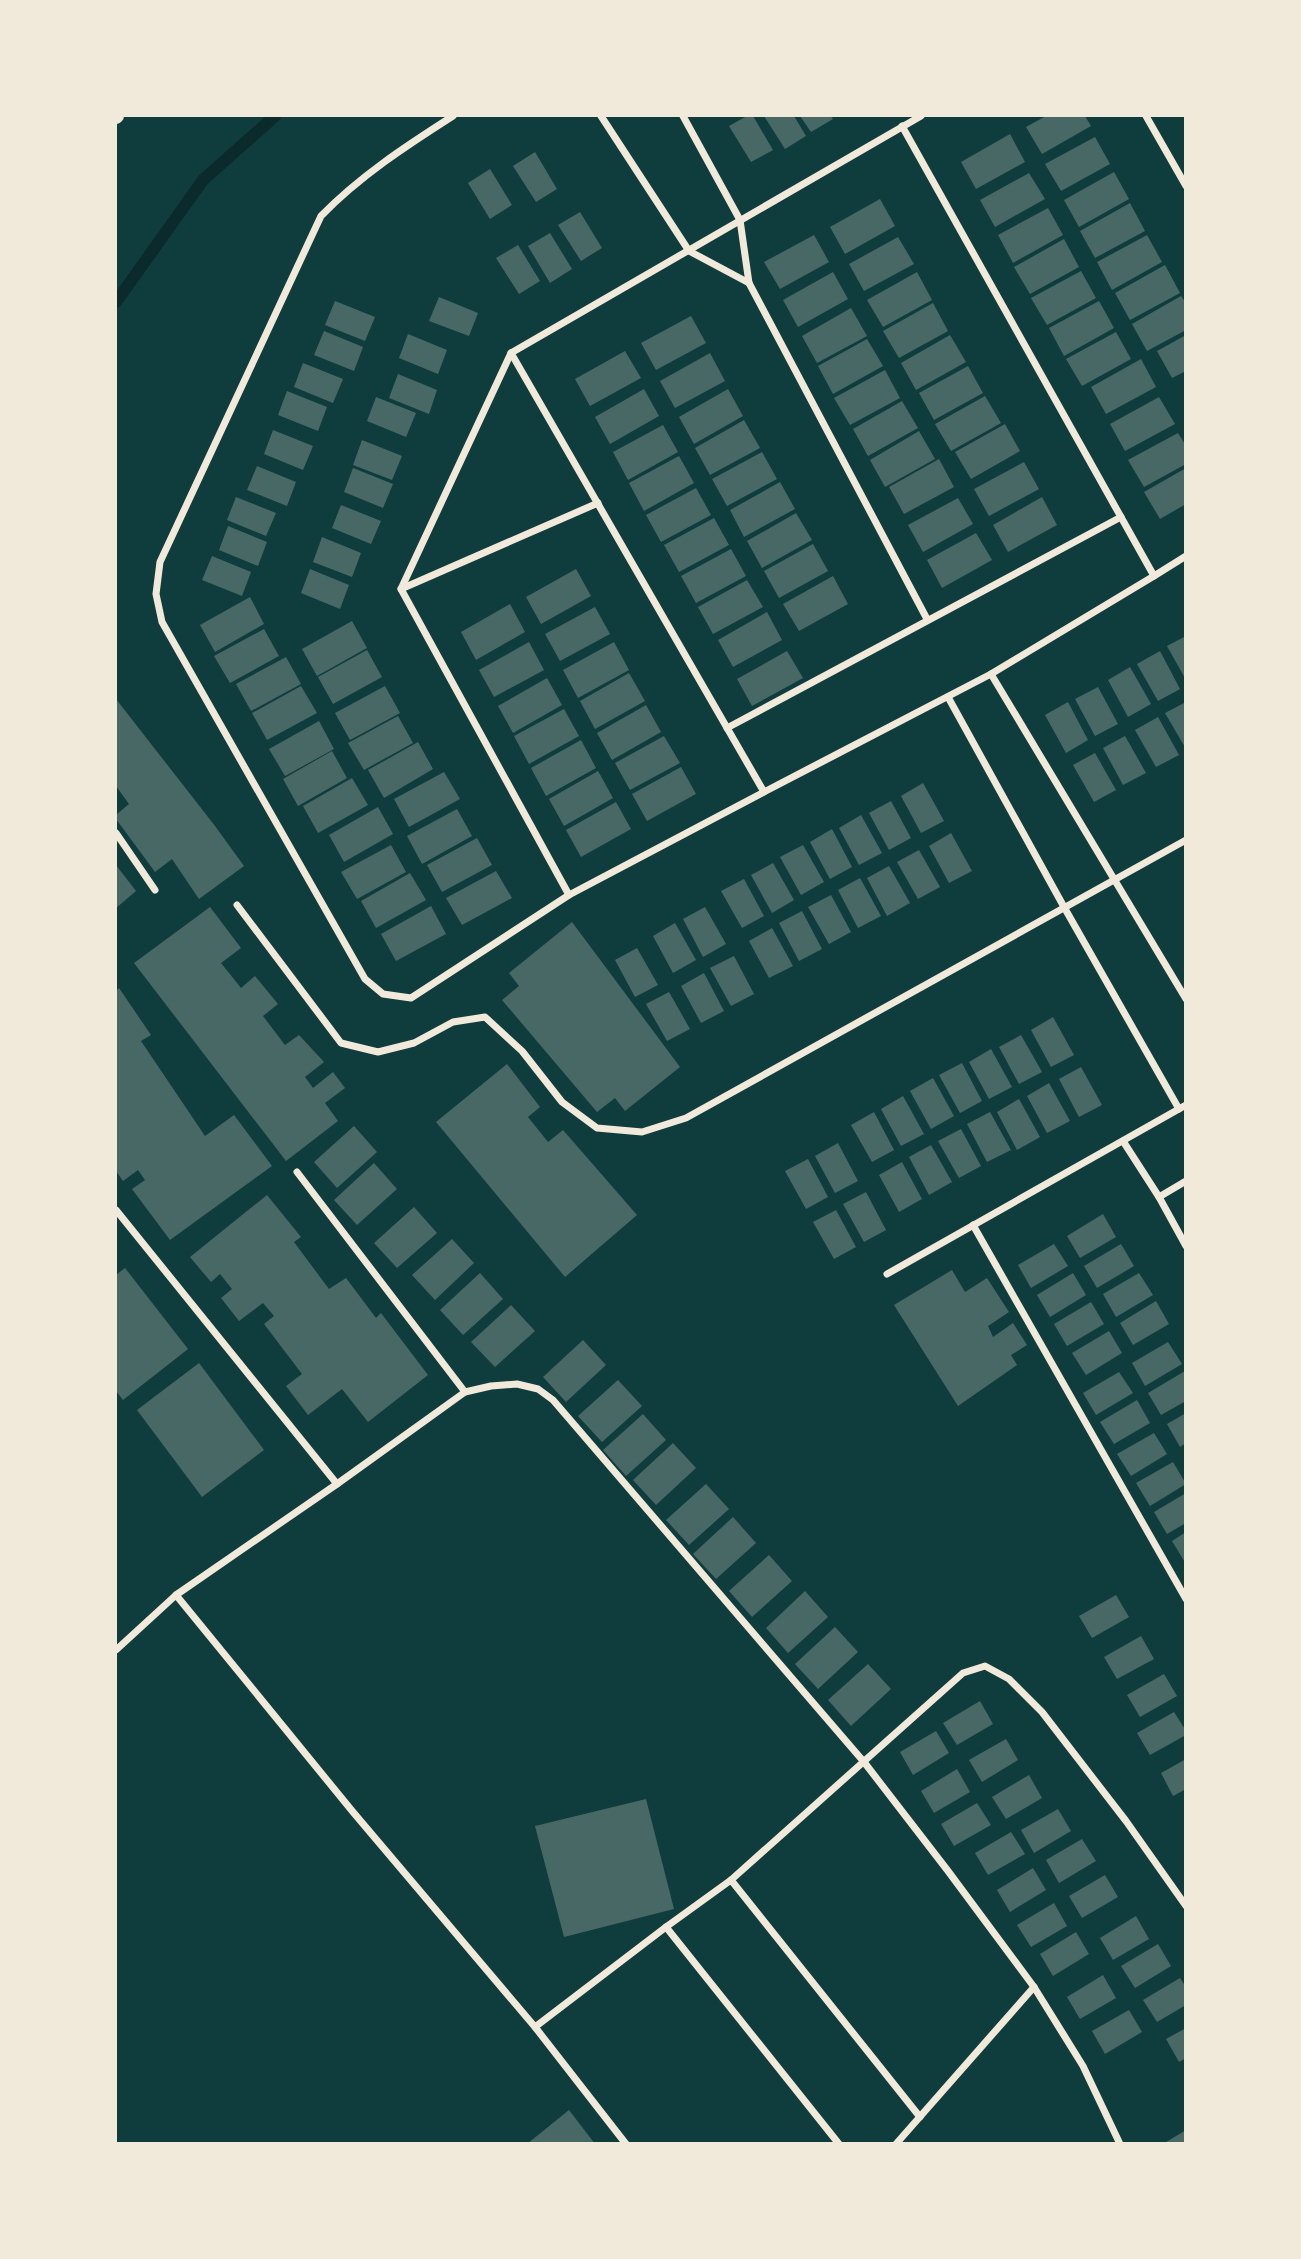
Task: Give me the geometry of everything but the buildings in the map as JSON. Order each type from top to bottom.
[{"type":"street","points":[[453,116],[393,154],[341,195],[321,216],[160,562],[156,594],[162,622],[365,979],[383,994],[411,998],[569,895],[991,674],[1185,556]]},
{"type":"street","points":[[601,116],[689,251],[750,283]]},
{"type":"street","points":[[683,116],[740,220],[750,283],[927,620]]},
{"type":"street","points":[[401,589],[511,353],[921,116]]},
{"type":"street","points":[[1146,116],[1185,186]]},
{"type":"street","points":[[902,127],[1154,576]]},
{"type":"street","points":[[511,353],[764,792]]},
{"type":"street","points":[[401,589],[598,503]]},
{"type":"street","points":[[727,728],[1121,517]]},
{"type":"street","points":[[401,589],[569,895]]},
{"type":"street","points":[[991,674],[1185,999]]},
{"type":"street","points":[[887,1274],[1182,1107],[1064,907],[948,697]]},
{"type":"street","points":[[116,833],[155,890]]},
{"type":"street","points":[[237,905],[341,1043],[378,1052],[414,1043],[453,1022],[485,1017],[522,1051],[562,1102],[597,1128],[642,1132],[686,1118],[1064,907],[1114,882],[1185,840]]},
{"type":"street","points":[[1124,1141],[1185,1246]]},
{"type":"street","points":[[297,1172],[465,1392]]},
{"type":"street","points":[[1158,1197],[1185,1181]]},
{"type":"street","points":[[116,1210],[337,1484]]},
{"type":"street","points":[[973,1226],[1185,1599]]},
{"type":"street","points":[[116,1650],[176,1595],[465,1392],[491,1385],[517,1384],[538,1389],[553,1399],[864,1762],[1034,1987],[1083,2066],[1120,2144]]},
{"type":"street","points":[[176,1595],[535,2027],[626,2144]]},
{"type":"street","points":[[535,2027],[731,1880],[962,1672],[985,1666],[1009,1679],[1042,1712],[1126,1821],[1185,1906]]},
{"type":"street","points":[[731,1880],[920,2117]]},
{"type":"street","points":[[666,1927],[839,2144]]},
{"type":"street","points":[[896,2144],[1034,1987]]},
{"type":"waterway","points":[[116,302],[203,180],[275,116]]}]
